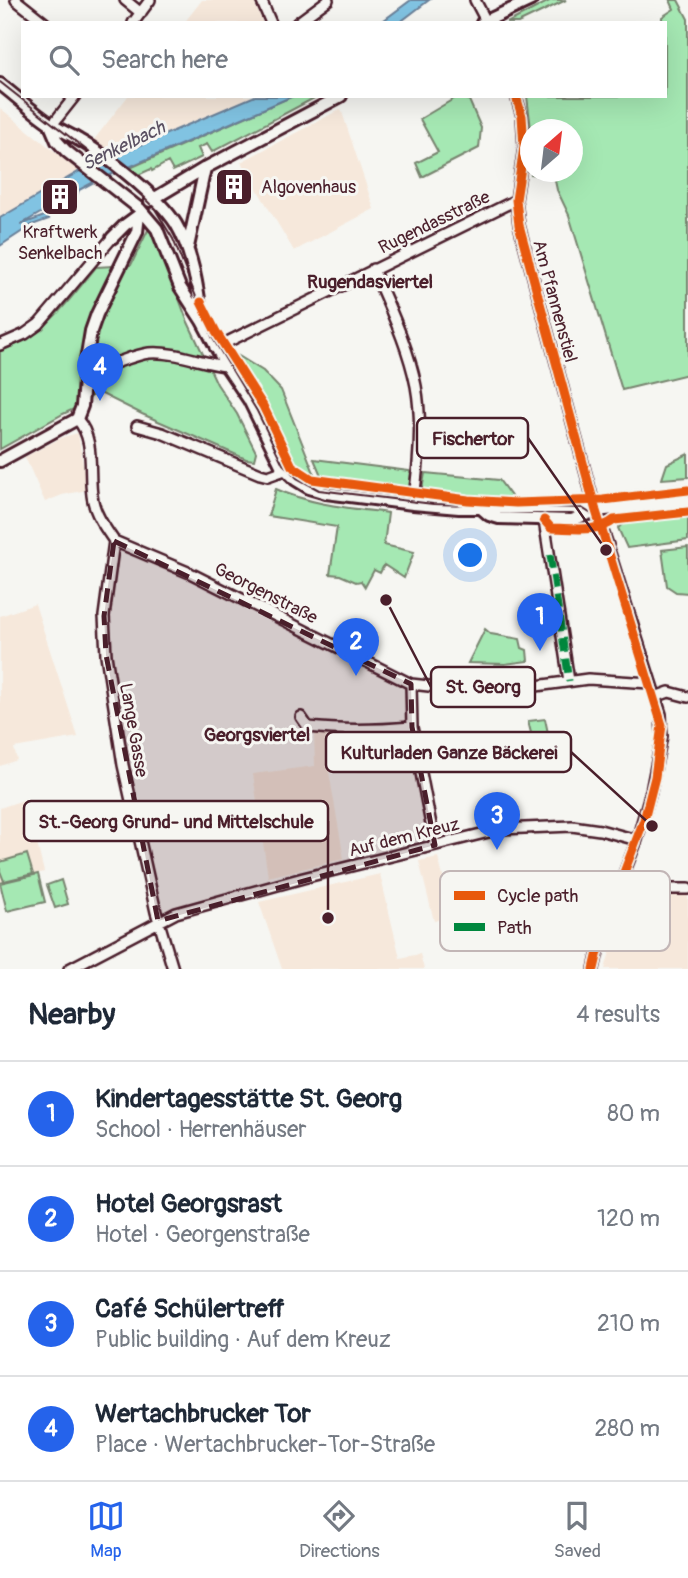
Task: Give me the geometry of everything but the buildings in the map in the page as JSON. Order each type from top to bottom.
[{"type":"street","points":[[16,0],[42,21]]},
{"type":"street","points":[[124,0],[141,13]]},
{"type":"street","points":[[135,21],[150,0]]},
{"type":"street","points":[[261,0],[270,21]]},
{"type":"street","points":[[300,21],[328,0]]},
{"type":"street","points":[[475,0],[485,21]]},
{"type":"street","points":[[487,21],[531,0]]},
{"type":"street","points":[[0,84],[52,125],[107,160],[153,198],[175,222],[198,286],[202,321]]},
{"type":"street","points":[[52,125],[73,98]]},
{"type":"street","points":[[0,345],[25,334],[39,324],[113,238],[137,218],[153,198],[337,98]]},
{"type":"street","name":"Am Pfannenstiel","points":[[517,98],[522,116],[524,148],[516,200],[519,225],[596,511],[662,719],[662,736],[651,791],[637,841],[625,871]]},
{"type":"street","points":[[52,125],[57,141],[102,180],[137,218],[162,237],[180,287],[249,400],[285,470],[302,485],[319,492],[413,504],[482,509],[572,508],[596,511],[688,501]]},
{"type":"street","points":[[187,250],[205,168]]},
{"type":"street","name":"Rugendasstraße","points":[[215,348],[516,200]]},
{"type":"street","points":[[0,461],[77,419],[82,406],[85,368],[97,314],[137,232],[137,218]]},
{"type":"street","points":[[373,269],[407,352],[416,385],[420,424],[413,504]]},
{"type":"street","points":[[85,368],[96,369],[146,354],[161,353],[226,366]]},
{"type":"street","points":[[77,419],[85,428],[89,441],[93,503],[114,541]]},
{"type":"street","points":[[137,426],[162,433],[260,474],[268,476],[285,470]]},
{"type":"street","points":[[482,509],[493,517],[544,520],[572,520],[596,511]]},
{"type":"street","points":[[544,520],[569,681]]},
{"type":"street","name":"Georgenstraße","points":[[114,541],[190,573],[411,684],[455,690],[499,691],[588,679],[650,683]]},
{"type":"street","name":"Lange Gasse","points":[[114,541],[104,616],[106,655],[123,765],[158,921],[173,969]]},
{"type":"street","points":[[411,684],[412,727],[435,845]]},
{"type":"street","points":[[655,697],[669,692],[688,697]]},
{"type":"street","points":[[301,718],[309,727],[324,729],[353,731],[412,727]]},
{"type":"street","name":"Auf dem Kreuz","points":[[69,969],[176,913],[245,893],[505,828],[581,827],[637,841]]},
{"type":"street","points":[[670,889],[688,889]]},
{"type":"street","name":"Am Pfannenstiel","points":[[594,969],[598,951]]},
{"type":"highlighted area","points":[[114,541],[411,684],[412,727],[435,845],[158,921],[106,655],[104,616]]},
{"type":"shaded area","points":[[202,0],[253,0],[262,21],[186,21]]},
{"type":"shaded area","points":[[126,98],[249,98],[114,157],[93,141]]},
{"type":"shaded area","points":[[0,108],[79,171],[0,218]]},
{"type":"shaded area","points":[[341,109],[374,209],[294,251],[241,162]]},
{"type":"shaded area","points":[[78,433],[87,490],[45,502],[25,457],[63,437]]},
{"type":"shaded area","points":[[35,604],[78,737],[14,748],[17,760],[0,766],[0,616]]},
{"type":"shaded area","points":[[314,733],[356,736],[356,745],[370,745],[371,772],[329,772],[344,859],[268,877],[253,774],[315,766]]},
{"type":"shaded area","points":[[26,799],[44,872],[0,883],[0,808]]},
{"type":"shaded area","points":[[438,857],[442,871],[440,919],[434,921],[419,861]]},
{"type":"shaded area","points":[[380,874],[400,958],[420,954],[424,969],[282,969],[259,902]]},
{"type":"shaded area","points":[[688,892],[688,969],[605,969],[610,951],[670,951],[670,893]]},
{"type":"green space","points":[[551,0],[566,0],[522,21],[511,21]]},
{"type":"green space","points":[[670,0],[678,0],[688,19],[688,374],[622,390],[569,215],[555,182],[583,182],[583,119],[530,119],[527,98],[667,98],[667,21],[662,21],[662,17],[674,9]]},
{"type":"green space","points":[[288,98],[314,98],[212,152],[207,144],[198,148],[202,157],[173,171],[168,162],[138,175],[130,168]]},
{"type":"green space","points":[[455,98],[469,100],[481,128],[479,148],[422,177],[416,163],[438,152],[420,119]]},
{"type":"green space","points":[[149,228],[156,237],[187,320],[217,384],[237,414],[256,452],[254,460],[246,459],[142,414],[96,391],[85,404],[0,449],[0,351],[43,327],[65,306],[96,267],[131,265]]},
{"type":"green space","points":[[234,353],[263,371],[281,390],[316,478],[302,472],[294,463],[265,404]]},
{"type":"green space","points":[[688,454],[688,477],[662,479],[667,464]]},
{"type":"green space","points":[[314,459],[409,471],[409,487],[407,491],[323,480]]},
{"type":"green space","points":[[425,473],[499,480],[513,499],[511,501],[424,493],[422,490]]},
{"type":"green space","points":[[276,489],[317,502],[388,513],[384,545],[414,552],[404,578],[384,565],[380,573],[374,570],[365,587],[361,581],[330,574],[337,527],[268,516]]},
{"type":"green space","points":[[688,517],[688,540],[627,548],[618,528],[624,523]]},
{"type":"green space","points":[[688,547],[688,593],[676,592],[667,586],[662,550]]},
{"type":"green space","points":[[485,629],[491,634],[520,639],[522,648],[527,650],[528,661],[505,664],[468,663]]},
{"type":"green space","points":[[545,719],[548,733],[541,735],[543,744],[534,745],[528,721]]},
{"type":"green space","points":[[27,854],[33,874],[4,881],[0,862]]},
{"type":"green space","points":[[38,874],[45,902],[7,911],[0,883]]},
{"type":"green space","points":[[61,880],[68,904],[55,908],[47,885]]},
{"type":"water","points":[[411,0],[429,0],[402,21],[383,21]]},
{"type":"water","points":[[250,98],[288,98],[92,183],[79,190],[74,203],[68,197],[20,225],[47,215],[49,219],[32,225],[0,246],[0,218],[80,171]]},
{"type":"tram line","points":[[0,82],[132,186],[155,209],[173,239],[212,337],[257,411],[283,464],[297,478],[319,490],[433,504],[582,508],[599,519],[611,544]]},
{"type":"tram line","points":[[613,552],[662,710],[664,736],[653,791],[627,871]]},
{"type":"tram line","points":[[596,969],[600,951]]},
{"type":"marked path","points":[[550,555],[569,681]]},
{"type":"cycle path","points":[[517,98],[522,116],[524,147],[516,200],[519,225],[596,511],[662,725],[655,777],[644,820],[624,871]]},
{"type":"cycle path","points":[[201,302],[216,332],[263,406],[292,466],[312,479],[468,500],[516,503],[603,500],[688,490]]},
{"type":"cycle path","points":[[544,520],[551,528],[584,529],[600,527],[614,520],[688,512]]},
{"type":"cycle path","points":[[594,969],[598,951]]},
{"type":"place","name":"Algovenhaus","points":[[234,187]]},
{"type":"place","name":"Kraftwerk Senkelbach","points":[[60,197]]},
{"type":"place","name":"Wertachbrucker Tor","points":[[100,401]]},
{"type":"place","name":"Fischertor","points":[[606,550]]},
{"type":"place","name":"St. Georg","points":[[386,600]]},
{"type":"place","name":"Kindertagesstätte St. Georg","points":[[540,651]]},
{"type":"place","name":"Hotel Georgsrast","points":[[356,676]]},
{"type":"place","name":"Kulturladen Ganze Bäckerei","points":[[652,826]]},
{"type":"place","name":"Café Schülertreff","points":[[497,850]]},
{"type":"place","name":"St.-Georg Grund- und Mittelschule","points":[[328,918]]},
{"type":"district","name":"Rugendasviertel","points":[[370,281]]},
{"type":"district","name":"Georgsviertel","points":[[257,734]]},
{"type":"water label","name":"Senkelbach","points":[[123,145]]}]
